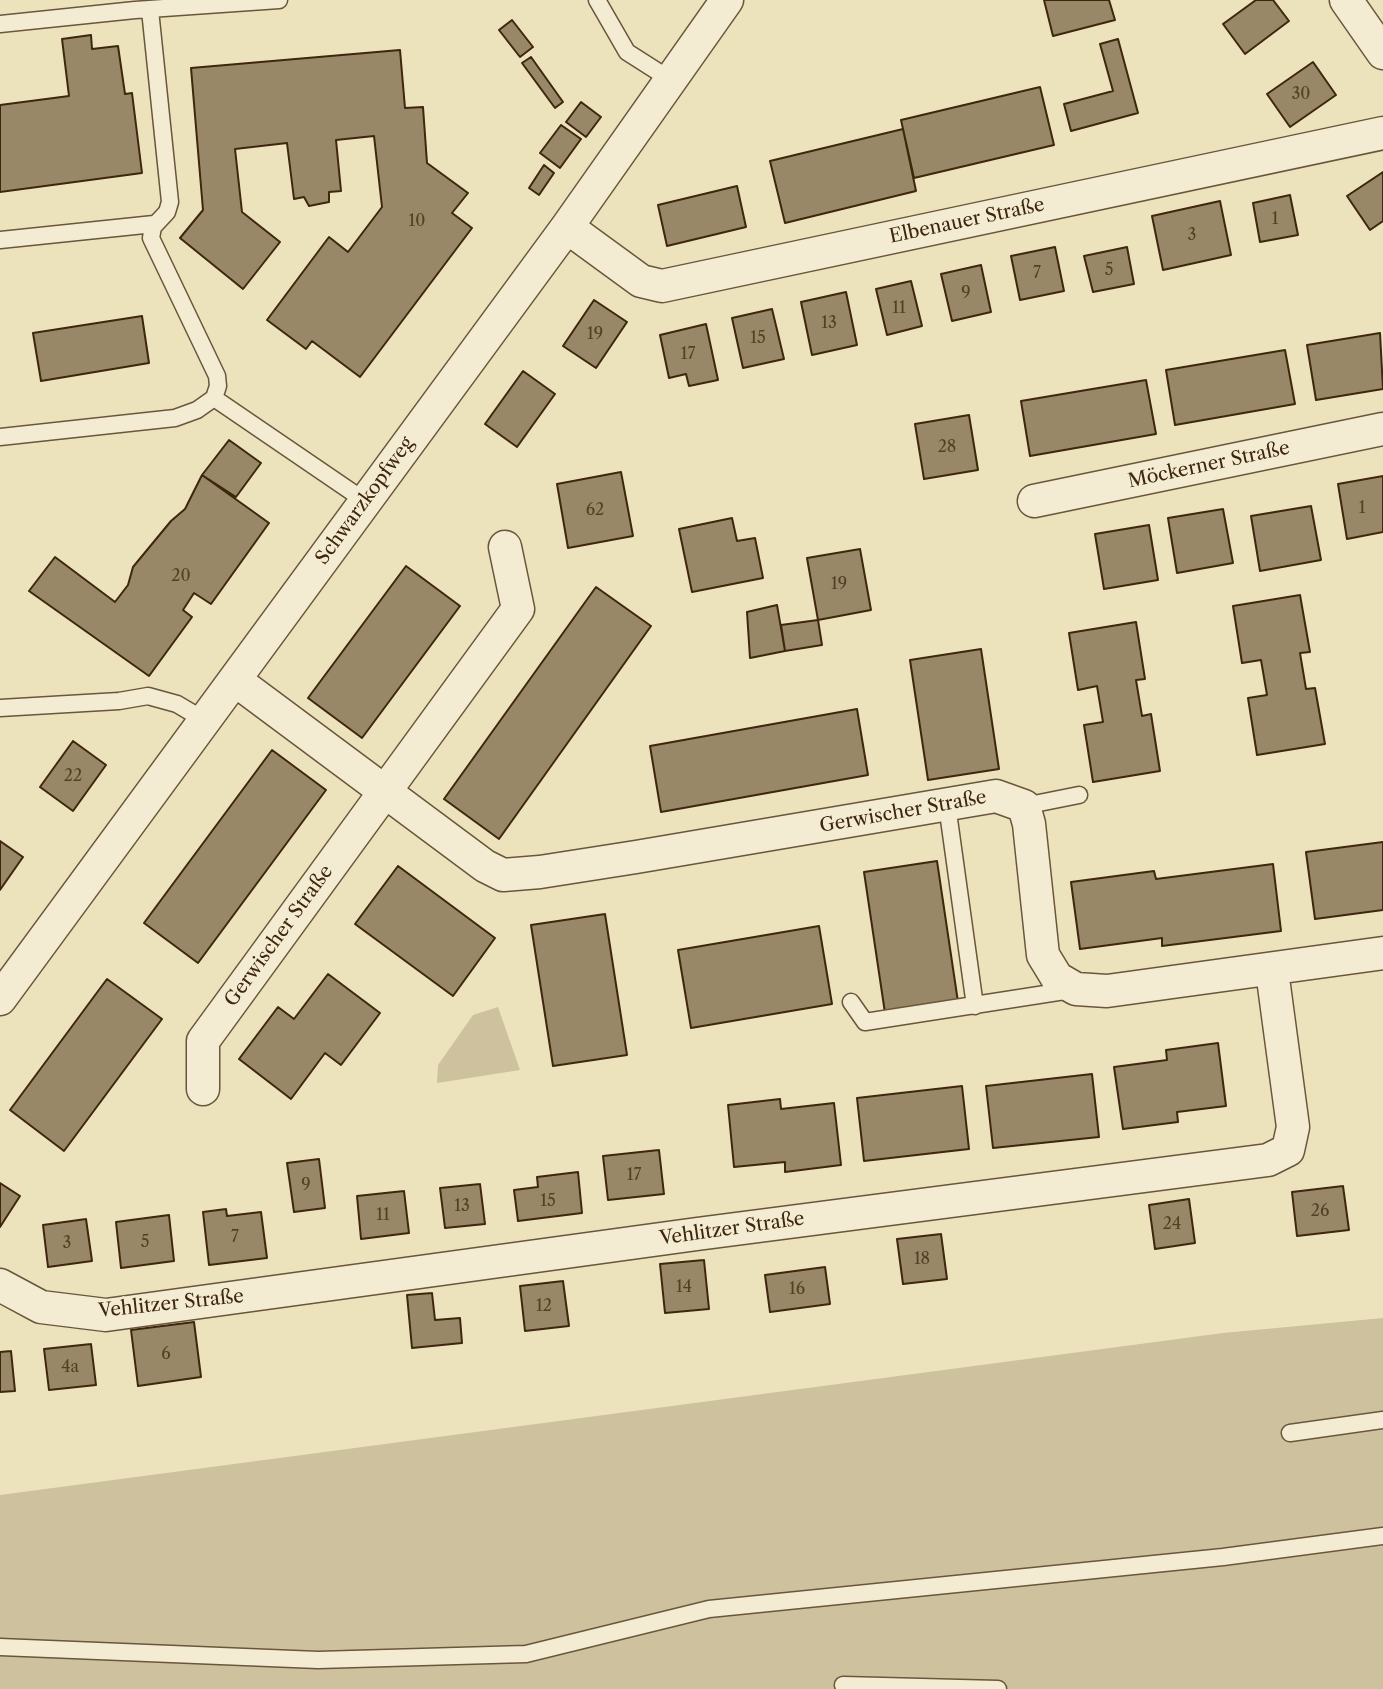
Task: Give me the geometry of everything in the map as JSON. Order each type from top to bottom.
[{"type":"street","name":"Schwarzkopfweg","points":[[0,999],[567,228],[727,0]]},
{"type":"street","points":[[1346,0],[1383,53]]},
{"type":"street","name":"Elbenauer Straße","points":[[567,228],[641,281],[662,286],[1383,132]]},
{"type":"street","name":"Möckerner Straße","points":[[1034,502],[1383,429]]},
{"type":"street","name":"Gerwischer Straße","points":[[203,1089],[204,1041],[518,608],[505,547]]},
{"type":"street","name":"Gerwischer Straße","points":[[235,680],[485,866],[503,875],[623,859],[996,796],[1024,806]]},
{"type":"street","points":[[1024,806],[1029,824],[1043,955],[1057,978],[1076,989],[1107,991],[1272,971],[1383,953]]},
{"type":"street","name":"Vehlitzer Straße","points":[[0,1285],[41,1307],[106,1315],[697,1234],[1268,1160],[1288,1150],[1293,1127],[1272,971]]},
{"type":"lane","points":[[0,24],[279,0]]},
{"type":"lane","points":[[597,0],[627,52],[671,80]]},
{"type":"lane","points":[[0,437],[175,418],[197,410],[214,398],[218,386],[217,376],[151,238],[154,224],[166,212],[170,202],[150,9]]},
{"type":"lane","points":[[0,240],[154,224]]},
{"type":"lane","points":[[214,398],[365,501]]},
{"type":"lane","points":[[0,708],[119,701],[148,695],[177,704],[204,720]]},
{"type":"lane","points":[[1024,806],[1079,795]]},
{"type":"lane","points":[[947,805],[975,1006]]},
{"type":"lane","points":[[851,1002],[865,1022],[1076,989]]},
{"type":"lane","points":[[1290,1433],[1383,1420]]},
{"type":"lane","points":[[0,1647],[318,1660],[526,1654],[709,1609],[1223,1557],[1383,1536]]},
{"type":"lane","points":[[843,1685],[998,1689]]},
{"type":"shaded area","points":[[498,1007],[520,1070],[437,1083],[438,1065],[473,1015]]},
{"type":"shaded area","points":[[1383,1318],[1383,1689],[0,1689],[0,1495],[1223,1333]]},
{"type":"building","points":[[1044,0],[1109,0],[1115,20],[1053,36]]},
{"type":"building","points":[[1256,0],[1273,0],[1289,21],[1245,54],[1223,24]]},
{"type":"building","points":[[512,20],[533,47],[520,57],[499,30]]},
{"type":"building","points":[[91,35],[92,49],[118,46],[125,94],[132,93],[142,173],[0,192],[0,105],[69,96],[62,39]]},
{"type":"building","points":[[1118,39],[1138,113],[1071,131],[1064,104],[1113,91],[1100,44]]},
{"type":"building","points":[[400,50],[405,108],[423,107],[427,163],[468,193],[452,213],[472,228],[360,377],[312,341],[306,349],[267,320],[329,237],[348,252],[382,207],[374,136],[336,140],[341,191],[329,192],[329,202],[309,206],[304,197],[294,199],[287,143],[235,149],[242,212],[280,242],[243,289],[180,238],[203,210],[191,68]]},
{"type":"building","points":[[531,57],[563,102],[555,108],[522,63]]},
{"type":"building","points":[[1313,62],[1336,95],[1290,127],[1267,94]]},
{"type":"building","points":[[1040,87],[1054,145],[914,178],[901,120]]},
{"type":"building","points":[[581,102],[601,117],[586,137],[566,122]]},
{"type":"building","points":[[561,125],[581,139],[560,168],[540,153]]},
{"type":"building","points":[[903,129],[916,191],[785,223],[770,161]]},
{"type":"building","points":[[544,165],[554,173],[539,195],[529,188]]},
{"type":"building","points":[[1383,172],[1383,221],[1370,230],[1347,196]]},
{"type":"building","points":[[737,186],[746,227],[667,246],[658,205]]},
{"type":"building","points":[[1290,195],[1298,235],[1260,242],[1253,203]]},
{"type":"building","points":[[1220,201],[1231,255],[1163,270],[1152,216]]},
{"type":"building","points":[[1055,247],[1064,291],[1020,300],[1011,256]]},
{"type":"building","points":[[1127,247],[1134,284],[1093,292],[1084,256]]},
{"type":"building","points":[[981,265],[991,312],[952,321],[941,274]]},
{"type":"building","points":[[911,281],[922,326],[887,335],[876,289]]},
{"type":"building","points":[[846,292],[857,345],[812,355],[801,302]]},
{"type":"building","points":[[594,300],[627,322],[596,368],[563,346]]},
{"type":"building","points":[[772,309],[784,359],[743,368],[732,318]]},
{"type":"building","points":[[142,316],[149,363],[41,381],[33,333]]},
{"type":"building","points":[[706,324],[718,380],[689,386],[686,374],[669,378],[660,335]]},
{"type":"building","points":[[1380,333],[1383,389],[1316,400],[1307,345]]},
{"type":"building","points":[[1285,350],[1295,404],[1175,425],[1166,370]]},
{"type":"building","points":[[523,371],[555,394],[517,447],[485,424]]},
{"type":"building","points":[[1146,380],[1156,434],[1030,456],[1021,401]]},
{"type":"building","points":[[969,415],[978,470],[924,479],[915,424]]},
{"type":"building","points":[[229,440],[261,463],[236,497],[202,475]]},
{"type":"building","points":[[621,472],[633,536],[568,548],[557,484]]},
{"type":"building","points":[[202,475],[269,523],[211,604],[194,593],[183,610],[192,617],[149,676],[29,591],[55,557],[115,602],[128,585],[133,567],[171,521],[185,509]]},
{"type":"building","points":[[1383,476],[1383,532],[1347,539],[1338,484]]},
{"type":"building","points":[[1311,506],[1321,560],[1260,571],[1251,516]]},
{"type":"building","points":[[1223,509],[1233,563],[1177,573],[1168,518]]},
{"type":"building","points":[[732,518],[737,541],[755,538],[763,578],[692,592],[679,529]]},
{"type":"building","points":[[1149,525],[1158,580],[1104,589],[1095,534]]},
{"type":"building","points":[[860,549],[871,610],[818,620],[807,558]]},
{"type":"building","points":[[406,566],[460,606],[362,738],[308,698]]},
{"type":"building","points":[[596,587],[651,626],[499,839],[444,799]]},
{"type":"building","points":[[1300,595],[1310,652],[1300,653],[1306,689],[1315,688],[1325,744],[1257,755],[1248,698],[1267,695],[1261,660],[1242,663],[1233,606]]},
{"type":"building","points":[[777,605],[785,651],[750,658],[747,612]]},
{"type":"building","points":[[818,620],[822,645],[785,651],[781,625]]},
{"type":"building","points":[[1136,622],[1145,679],[1136,680],[1142,716],[1151,714],[1160,771],[1093,782],[1084,725],[1103,722],[1097,686],[1078,690],[1069,633]]},
{"type":"building","points":[[981,649],[999,769],[928,780],[910,660]]},
{"type":"building","points":[[857,709],[868,775],[661,812],[650,746]]},
{"type":"building","points":[[73,741],[106,765],[73,811],[40,787]]},
{"type":"building","points":[[272,750],[326,790],[198,963],[144,923]]},
{"type":"building","points":[[0,841],[23,857],[0,890]]},
{"type":"building","points":[[1383,842],[1383,910],[1315,919],[1306,852]]},
{"type":"building","points":[[937,861],[958,1002],[885,1013],[864,872]]},
{"type":"building","points":[[1273,864],[1281,931],[1162,946],[1162,938],[1080,949],[1071,882],[1154,871],[1156,879]]},
{"type":"building","points":[[398,866],[495,938],[453,996],[355,924]]},
{"type":"building","points":[[605,914],[627,1055],[553,1066],[531,925]]},
{"type":"building","points":[[819,926],[832,1004],[691,1028],[678,950]]},
{"type":"building","points":[[328,974],[380,1013],[341,1065],[325,1053],[291,1099],[239,1059],[278,1007],[294,1019]]},
{"type":"building","points":[[107,979],[162,1019],[64,1151],[10,1110]]},
{"type":"building","points":[[1218,1043],[1226,1106],[1177,1112],[1178,1122],[1123,1129],[1114,1067],[1167,1060],[1166,1050]]},
{"type":"building","points":[[1092,1074],[1099,1137],[993,1148],[986,1086]]},
{"type":"building","points":[[962,1086],[969,1149],[864,1161],[857,1098]]},
{"type":"building","points":[[780,1099],[781,1109],[834,1103],[841,1165],[785,1172],[785,1162],[734,1167],[728,1105]]},
{"type":"building","points":[[659,1150],[664,1194],[608,1200],[603,1156]]},
{"type":"building","points":[[319,1159],[325,1208],[294,1212],[287,1163]]},
{"type":"building","points":[[578,1172],[582,1213],[518,1221],[514,1190],[538,1187],[537,1177]]},
{"type":"building","points":[[0,1183],[20,1196],[0,1227]]},
{"type":"building","points":[[480,1184],[485,1224],[445,1228],[440,1188]]},
{"type":"building","points":[[1343,1186],[1349,1230],[1297,1236],[1292,1192]]},
{"type":"building","points":[[404,1191],[409,1233],[361,1239],[357,1196]]},
{"type":"building","points":[[1189,1199],[1195,1243],[1155,1249],[1149,1205]]},
{"type":"building","points":[[226,1209],[227,1216],[261,1212],[267,1258],[209,1265],[203,1212]]},
{"type":"building","points":[[169,1215],[174,1261],[121,1268],[116,1222]]},
{"type":"building","points":[[86,1219],[92,1261],[48,1267],[43,1225]]},
{"type":"building","points":[[941,1234],[947,1279],[903,1284],[897,1239]]},
{"type":"building","points":[[704,1260],[709,1309],[665,1313],[660,1264]]},
{"type":"building","points":[[825,1267],[830,1304],[770,1312],[765,1275]]},
{"type":"building","points":[[563,1281],[569,1326],[525,1331],[520,1286]]},
{"type":"building","points":[[432,1293],[435,1320],[460,1318],[462,1343],[412,1348],[407,1295]]},
{"type":"building","points":[[194,1322],[201,1377],[138,1386],[131,1330]]},
{"type":"building","points":[[91,1344],[96,1385],[49,1390],[44,1349]]},
{"type":"building","points":[[11,1351],[15,1391],[0,1392],[0,1352]]}]
